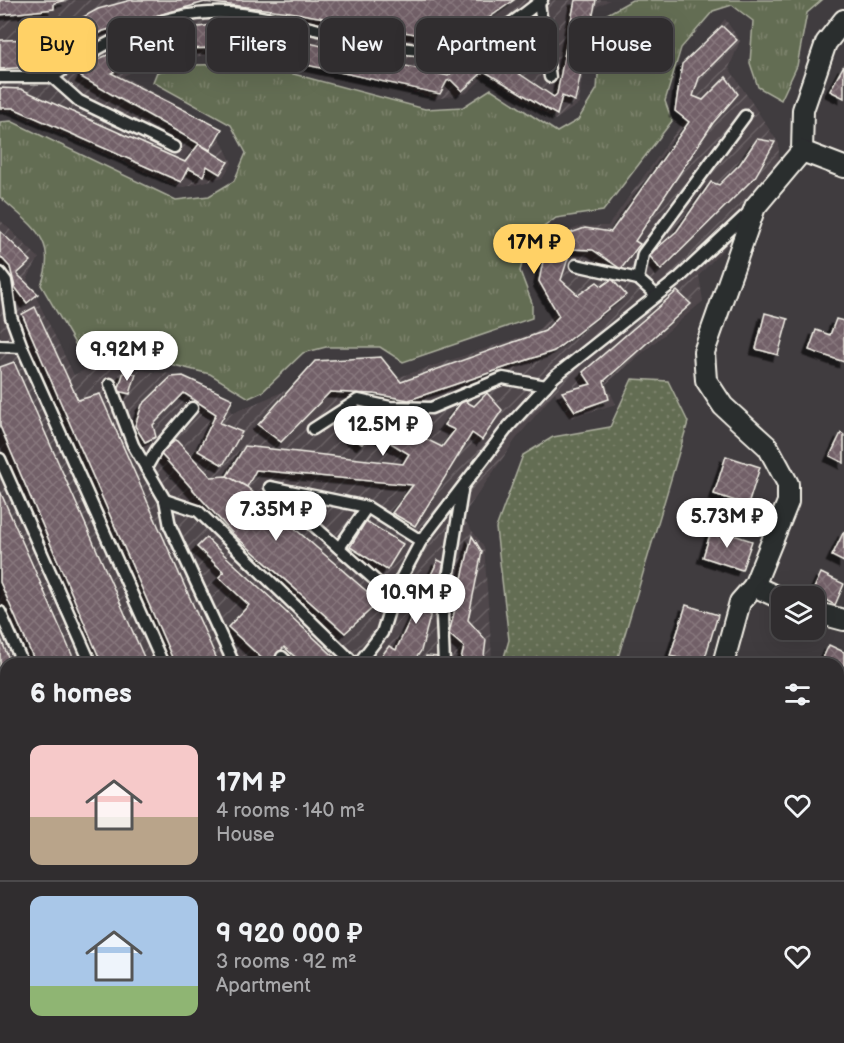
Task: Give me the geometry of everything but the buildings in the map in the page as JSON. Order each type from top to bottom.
[{"type":"street","points":[[725,658],[740,602],[754,586],[788,502],[788,484],[768,447],[723,406],[706,380],[704,352],[755,207],[802,152],[803,110],[826,43],[844,20]]},
{"type":"street","points":[[802,152],[844,167]]},
{"type":"street","points":[[754,586],[771,594]]},
{"type":"street","points":[[825,615],[844,620]]},
{"type":"lane","points":[[0,78],[52,77],[130,30],[185,16],[228,13],[268,19],[412,50],[445,52],[476,45],[540,1],[550,77]]},
{"type":"lane","points":[[52,77],[79,100],[174,147]]},
{"type":"lane","points":[[638,279],[643,254],[745,116]]},
{"type":"lane","points":[[361,658],[382,633],[393,596],[421,541],[509,426],[546,386],[680,277],[755,207]]},
{"type":"lane","points":[[576,265],[638,279],[656,295]]},
{"type":"lane","points":[[0,273],[6,281],[11,317],[22,346],[160,658]]},
{"type":"lane","points":[[0,346],[22,346]]},
{"type":"lane","points":[[313,429],[358,400],[390,407],[431,408],[503,378],[546,386]]},
{"type":"lane","points":[[110,384],[133,445],[165,500],[170,526],[231,658]]},
{"type":"lane","points":[[146,468],[157,449],[192,408]]},
{"type":"lane","points":[[0,459],[88,658]]},
{"type":"lane","points":[[393,596],[270,487],[367,507],[421,541]]},
{"type":"lane","points":[[444,658],[442,616],[462,488]]},
{"type":"lane","points":[[165,500],[198,511],[350,658]]},
{"type":"lane","points":[[339,548],[367,507]]},
{"type":"lane","points":[[0,612],[20,658]]},
{"type":"shaded area","points":[[0,0],[610,0],[598,6],[590,18],[569,18],[569,72],[583,72],[579,104],[555,120],[486,75],[467,93],[436,99],[346,72],[404,72],[404,18],[320,18],[320,67],[308,65],[308,18],[207,18],[207,55],[195,57],[195,18],[108,18],[108,72],[132,72],[123,76],[213,124],[232,163],[223,177],[180,188],[9,111],[0,112]]},
{"type":"shaded area","points":[[725,19],[740,41],[729,68],[779,144],[778,191],[699,275],[703,301],[606,384],[616,404],[570,418],[555,392],[516,439],[462,517],[484,547],[492,658],[0,658],[0,220],[39,258],[27,279],[74,375],[95,365],[172,374],[227,395],[232,413],[367,357],[393,379],[536,332],[554,313],[536,283],[543,240],[582,226],[608,226],[685,119],[677,109],[686,65]]},
{"type":"green space","points":[[632,0],[822,0],[807,13],[797,66],[781,100],[758,87],[750,63],[753,21],[732,5],[713,11],[681,48],[665,101],[672,121],[603,211],[556,218],[529,238],[520,271],[532,303],[532,318],[403,362],[380,347],[326,347],[303,353],[262,392],[249,398],[210,374],[141,357],[81,354],[41,285],[47,256],[39,235],[0,197],[0,122],[11,121],[176,200],[209,196],[234,181],[246,153],[231,125],[153,82],[157,72],[195,72],[195,65],[207,65],[207,72],[286,72],[425,109],[463,107],[491,89],[557,132],[578,120],[597,89],[598,72],[673,72],[673,18],[602,17]]},
{"type":"green space","points":[[632,379],[668,381],[688,422],[618,658],[504,658],[509,640],[496,528],[523,455],[553,437],[610,427]]}]
